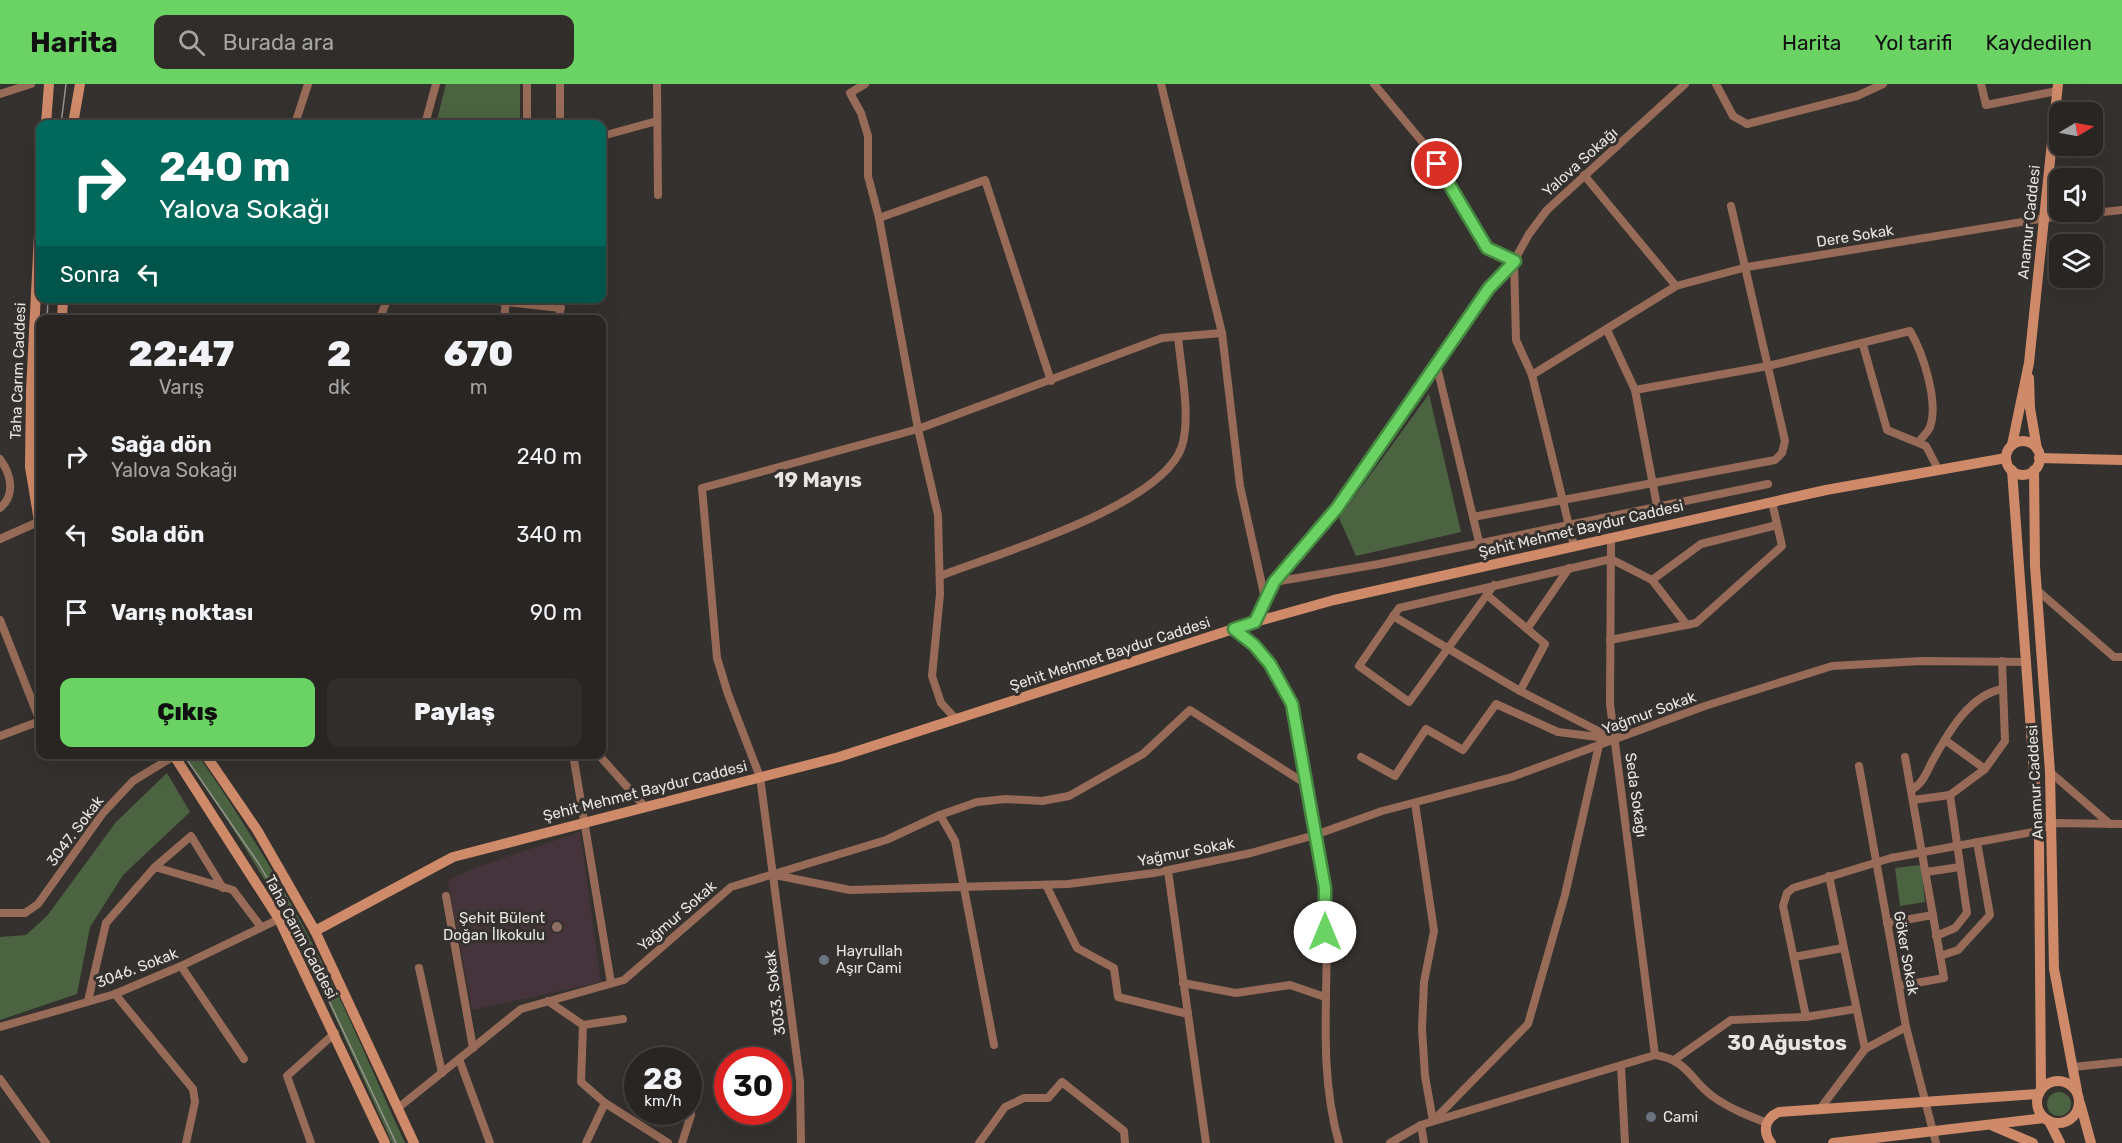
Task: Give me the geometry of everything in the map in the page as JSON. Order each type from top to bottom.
[{"type":"street","points":[[0,94],[31,84]]},
{"type":"street","points":[[46,120],[49,84]]},
{"type":"street","points":[[74,120],[80,84]]},
{"type":"street","points":[[295,120],[308,84]]},
{"type":"street","points":[[426,120],[436,84]]},
{"type":"street","points":[[527,84],[527,120]]},
{"type":"street","points":[[560,84],[560,120]]},
{"type":"street","points":[[657,84],[658,195]]},
{"type":"street","points":[[865,84],[850,93],[868,136],[868,176],[879,218],[918,429],[938,515],[940,576],[932,676],[941,703],[956,719]]},
{"type":"street","points":[[1161,84],[1222,333],[1240,486],[1265,598]]},
{"type":"street","points":[[1374,84],[1424,144],[1487,248],[1515,261],[1516,340],[1532,375],[1574,546]]},
{"type":"street","name":"Yalova Sokağı","points":[[1255,622],[1274,582],[1337,508],[1437,367],[1489,288],[1515,261],[1529,234],[1547,210],[1642,126],[1685,84]]},
{"type":"street","points":[[1716,84],[1733,116],[1746,124],[1857,96],[1883,84]]},
{"type":"street","points":[[1981,84],[1986,105],[2057,87]]},
{"type":"street","name":"Anamur Caddesi","points":[[2029,363],[2046,218],[2057,87]]},
{"type":"street","points":[[606,135],[657,121]]},
{"type":"street","points":[[1584,175],[1676,285]]},
{"type":"street","points":[[879,218],[985,180],[1051,381]]},
{"type":"street","points":[[1473,517],[1775,460],[1779,457],[1785,441],[1747,267],[1731,206]]},
{"type":"street","name":"Dere Sokak","points":[[1532,375],[1676,285],[1747,267],[2046,218],[2122,210]]},
{"type":"street","name":"Taha Carım Caddesi","points":[[36,293],[30,467],[36,505]]},
{"type":"street","points":[[522,303],[561,308]]},
{"type":"street","points":[[560,315],[561,303]]},
{"type":"street","points":[[1607,330],[1635,390],[1657,506]]},
{"type":"street","points":[[1635,390],[1768,366],[1863,345],[1910,331],[1919,347],[1933,403],[1930,428],[1918,442]]},
{"type":"street","points":[[918,429],[1162,338],[1222,333]]},
{"type":"street","points":[[940,576],[1077,524],[1133,498],[1165,472],[1181,449],[1186,430],[1178,337]]},
{"type":"street","points":[[1863,345],[1887,429],[1926,446],[1938,469]]},
{"type":"street","points":[[2029,363],[2030,408],[2038,453],[2034,470],[2020,474],[2012,470],[2006,458],[2012,445],[2029,363]]},
{"type":"street","points":[[1437,367],[1479,542]]},
{"type":"street","name":"3033. Sokak","points":[[801,1143],[800,1081],[775,875],[760,777],[728,694],[717,658],[702,488],[918,429]]},
{"type":"street","points":[[2012,445],[2025,441],[2038,453],[2122,460]]},
{"type":"street","name":"Şehit Mehmet Baydur Caddesi","points":[[315,931],[453,857],[839,758],[1255,622],[1334,600],[1611,537],[1772,502],[2006,458]]},
{"type":"street","points":[[0,459],[5,466],[11,489],[6,503],[0,508]]},
{"type":"street","name":"Anamur Caddesi","points":[[2012,470],[2038,831],[2040,1092]]},
{"type":"street","name":"Anamur Caddesi","points":[[2034,470],[2037,590],[2050,772],[2054,969],[2078,1096],[2091,1143]]},
{"type":"street","points":[[1274,582],[1379,564],[1768,484]]},
{"type":"street","points":[[1610,640],[1696,623],[1782,546],[1772,502]]},
{"type":"street","points":[[0,539],[36,525]]},
{"type":"street","points":[[1652,580],[1701,544],[1777,525]]},
{"type":"street","name":"Seda Sokağı","points":[[1611,537],[1610,704],[1655,1055]]},
{"type":"street","points":[[1494,585],[1409,702],[1359,666],[1399,608],[1494,585],[1611,559],[1652,580],[1687,625]]},
{"type":"street","points":[[1527,628],[1569,568]]},
{"type":"street","points":[[2037,590],[2114,657],[2122,657]]},
{"type":"street","points":[[1487,595],[1545,644],[1520,690]]},
{"type":"street","points":[[1394,616],[1520,690],[1615,739]]},
{"type":"street","points":[[0,620],[36,711]]},
{"type":"street","points":[[1234,629],[1262,654],[1287,693],[1306,784],[1325,888],[1326,1076],[1339,1143]]},
{"type":"street","points":[[1913,800],[1950,795],[1985,769],[2005,741],[2002,661]]},
{"type":"street","name":"Yağmur Sokak","points":[[398,1108],[521,1009],[624,980],[731,887],[775,875],[850,890],[1046,885],[1096,882],[1168,871],[1251,853],[1315,835],[1382,811],[1512,777],[1714,703],[1832,666],[2027,662]]},
{"type":"street","points":[[1911,790],[1920,783],[1945,740],[1980,698],[2003,689]]},
{"type":"street","points":[[1361,757],[1395,776],[1426,729],[1463,750],[1496,704],[1558,732],[1615,739]]},
{"type":"street","points":[[775,875],[886,840],[939,815],[987,800],[1042,801],[1069,796],[1143,754],[1190,710],[1306,784]]},
{"type":"street","points":[[0,736],[36,722]]},
{"type":"street","points":[[1945,740],[1985,769]]},
{"type":"street","points":[[1433,1121],[1528,1024],[1565,894],[1599,745]]},
{"type":"street","points":[[1899,986],[1944,978],[1905,758]]},
{"type":"street","name":"3047. Sokak","points":[[0,913],[25,913],[38,904],[103,813],[133,781],[167,759]]},
{"type":"street","name":"Taha Carım Caddesi","points":[[176,759],[279,919],[385,1143]]},
{"type":"street","name":"Taha Carım Caddesi","points":[[208,759],[256,830],[315,931],[414,1143]]},
{"type":"street","points":[[574,759],[611,983]]},
{"type":"street","points":[[602,759],[645,807]]},
{"type":"street","name":"Göker Sokak","points":[[1859,766],[1906,1027],[1936,1143]]},
{"type":"street","points":[[2050,772],[2110,824]]},
{"type":"street","points":[[1936,936],[1955,928],[1967,913],[1950,795]]},
{"type":"street","points":[[1415,803],[1434,931],[1424,982],[1422,1029],[1425,1076],[1433,1121]]},
{"type":"street","points":[[939,815],[953,835],[994,1044]]},
{"type":"street","points":[[1806,1017],[1784,911],[1785,897],[1796,886],[1876,862],[2038,831],[2052,823],[2122,824]]},
{"type":"street","points":[[88,1001],[106,923],[155,867],[191,837],[223,888]]},
{"type":"street","points":[[1940,956],[1958,950],[1990,915],[1977,842]]},
{"type":"street","points":[[155,867],[233,890],[261,927]]},
{"type":"street","points":[[1926,872],[1960,867]]},
{"type":"street","points":[[1168,871],[1206,1143]]},
{"type":"street","points":[[1829,876],[1865,1049]]},
{"type":"street","points":[[1046,885],[1077,948],[1114,968],[1118,997],[1188,1014]]},
{"type":"street","points":[[446,896],[473,1048]]},
{"type":"street","points":[[1887,923],[1933,915]]},
{"type":"street","name":"3046. Sokak","points":[[0,1027],[115,994],[181,966],[279,919]]},
{"type":"street","points":[[1794,957],[1843,948]]},
{"type":"street","points":[[181,966],[244,1059]]},
{"type":"street","points":[[419,968],[442,1073]]},
{"type":"street","points":[[1183,982],[1236,993],[1290,985],[1325,997]]},
{"type":"street","points":[[115,994],[193,1089],[195,1102],[186,1143]]},
{"type":"street","points":[[548,1001],[583,1025],[623,1019]]},
{"type":"street","points":[[1674,1060],[1731,1020],[1806,1017],[1855,1009]]},
{"type":"street","points":[[583,1025],[581,1082],[606,1102],[668,1143]]},
{"type":"street","points":[[1820,1109],[1865,1049],[1906,1027]]},
{"type":"street","points":[[311,1143],[287,1076],[334,1033]]},
{"type":"street","points":[[1390,1143],[1433,1121],[1655,1055],[1674,1060],[1689,1071],[1716,1099],[1767,1123]]},
{"type":"street","points":[[459,1059],[490,1143]]},
{"type":"street","points":[[2073,1067],[2122,1062]]},
{"type":"street","points":[[1621,1066],[1625,1143]]},
{"type":"street","points":[[0,1079],[46,1143]]},
{"type":"street","points":[[1833,1143],[2046,1120],[2059,1124],[2070,1120],[2077,1112],[2078,1096],[2069,1084],[2059,1081],[2049,1083],[2040,1092],[2037,1104],[2046,1120],[2060,1143]]},
{"type":"street","points":[[979,1143],[1005,1107],[1024,1098],[1048,1098],[1062,1082],[1124,1131],[1125,1143]]},
{"type":"street","points":[[1771,1143],[1765,1131],[1767,1123],[1779,1112],[2040,1092]]},
{"type":"street","points":[[586,1143],[606,1102]]},
{"type":"street","points":[[682,1143],[688,1125]]},
{"type":"street","points":[[1422,1125],[1424,1143]]},
{"type":"street","points":[[1987,1125],[2032,1143]]},
{"type":"shaded area","points":[[580,832],[601,982],[472,1010],[448,880],[480,866]]},
{"type":"green space","points":[[446,84],[520,84],[520,120],[437,120]]},
{"type":"green space","points":[[1429,394],[1461,532],[1356,556],[1339,518]]},
{"type":"green space","points":[[186,759],[201,759],[278,881],[331,980],[405,1143],[392,1143],[287,920],[263,877]]},
{"type":"green space","points":[[167,773],[190,812],[123,875],[90,927],[77,994],[0,1020],[0,937],[26,935],[47,916],[116,822]]},
{"type":"green space","points":[[1921,865],[1925,902],[1900,906],[1895,868]]},
{"type":"green space","points":[[2059,1092],[2064,1093],[2070,1099],[2070,1109],[2064,1115],[2059,1116],[2054,1115],[2048,1109],[2047,1104],[2048,1099],[2054,1093]]},
{"type":"tram line","points":[[62,120],[66,84]]},
{"type":"tram line","points":[[47,315],[48,303]]},
{"type":"tram line","points":[[186,759],[259,864],[290,918],[396,1143]]},
{"type":"place","name":"Şehit Bülent Doğan İlkokulu","points":[[557,927]]},
{"type":"place","name":"Hayrullah Aşır Cami","points":[[824,960]]},
{"type":"place","name":"Cami","points":[[1651,1117]]},
{"type":"district","name":"19 Mayıs","points":[[818,479]]},
{"type":"district","name":"30 Ağustos","points":[[1787,1042]]},
{"type":"route","points":[[1325,932],[1325,888],[1292,704],[1270,664],[1254,645],[1234,629],[1255,622],[1274,582],[1337,508],[1437,367],[1489,288],[1515,261],[1487,248],[1437,164]]}]
